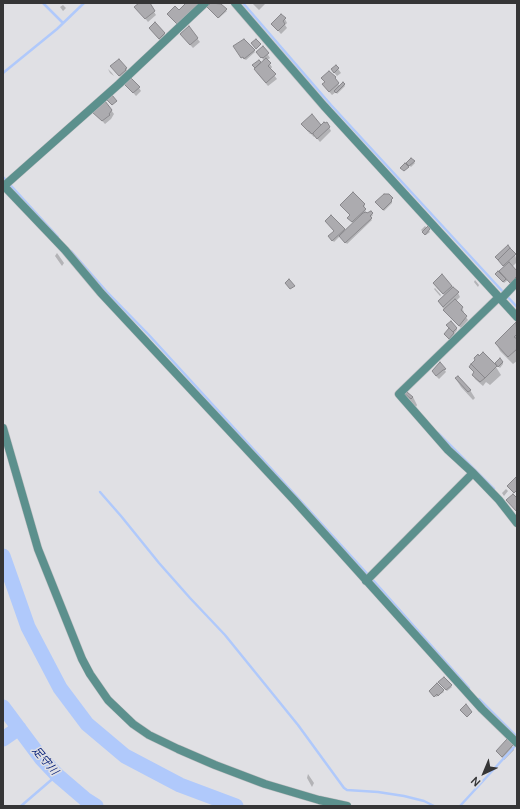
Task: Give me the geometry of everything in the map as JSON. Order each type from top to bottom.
[{"type":"street","points":[[205,3],[118,84],[5,184],[65,250],[101,293],[369,578],[482,709],[517,743]]},
{"type":"street","points":[[235,3],[324,106],[503,296],[517,317]]},
{"type":"street","points":[[517,282],[399,394],[448,450],[499,500],[517,524]]},
{"type":"street","points":[[3,428],[38,549],[82,659],[90,674],[108,700],[133,724],[148,735],[178,749],[265,784],[319,800],[347,806]]},
{"type":"street","points":[[369,578],[473,473]]},
{"type":"building","points":[[139,3],[150,3],[155,11],[145,19],[134,7]]},
{"type":"building","points":[[186,3],[199,3],[177,24],[167,14],[175,6],[179,10]]},
{"type":"building","points":[[211,3],[221,4],[227,9],[218,18],[207,7]]},
{"type":"building","points":[[281,14],[286,18],[283,21],[285,24],[278,31],[271,24]]},
{"type":"building","points":[[155,22],[165,33],[159,39],[149,28]]},
{"type":"building","points":[[189,26],[198,38],[190,45],[180,34]]},
{"type":"building","points":[[244,39],[255,50],[244,59],[243,57],[241,58],[233,46]]},
{"type":"building","points":[[256,39],[261,44],[256,49],[251,43]]},
{"type":"building","points":[[263,46],[269,53],[261,58],[256,52]]},
{"type":"building","points":[[266,58],[271,63],[268,66],[276,74],[266,83],[254,69]]},
{"type":"building","points":[[119,59],[127,68],[119,76],[110,66]]},
{"type":"building","points":[[259,60],[261,62],[255,68],[252,65]]},
{"type":"building","points":[[336,65],[339,68],[334,73],[331,69]]},
{"type":"building","points":[[329,71],[336,77],[335,78],[339,83],[329,92],[322,84],[325,82],[321,78]]},
{"type":"building","points":[[131,78],[140,87],[133,93],[124,84]]},
{"type":"building","points":[[343,82],[345,84],[336,93],[334,91]]},
{"type":"building","points":[[112,95],[117,101],[112,105],[107,100]]},
{"type":"building","points":[[105,101],[112,110],[109,114],[110,115],[102,121],[92,112]]},
{"type":"building","points":[[312,114],[321,125],[312,134],[301,124]]},
{"type":"building","points":[[324,122],[327,122],[330,127],[317,139],[313,133]]},
{"type":"building","points":[[411,158],[415,161],[409,166],[406,163]]},
{"type":"building","points":[[405,163],[409,167],[404,171],[400,168]]},
{"type":"building","points":[[353,192],[365,204],[363,206],[366,209],[352,222],[347,218],[350,215],[340,205]]},
{"type":"building","points":[[384,194],[389,194],[393,198],[383,210],[375,202]]},
{"type":"building","points":[[371,211],[373,213],[370,216],[372,218],[345,243],[339,236],[363,213]]},
{"type":"building","points":[[331,215],[345,229],[332,241],[328,236],[334,231],[325,221]]},
{"type":"building","points":[[428,226],[430,229],[425,235],[422,232]]},
{"type":"building","points":[[508,245],[510,248],[498,260],[495,257]]},
{"type":"building","points":[[510,248],[516,254],[503,266],[498,260]]},
{"type":"building","points":[[509,262],[517,271],[517,276],[510,283],[499,271]]},
{"type":"building","points":[[498,271],[506,279],[503,282],[495,274]]},
{"type":"building","points":[[442,274],[452,286],[443,294],[433,283]]},
{"type":"building","points":[[289,279],[295,286],[290,289],[285,283]]},
{"type":"building","points":[[453,287],[459,292],[443,307],[438,301]]},
{"type":"building","points":[[455,299],[463,307],[461,310],[467,316],[459,326],[443,310]]},
{"type":"building","points":[[451,321],[457,328],[453,332],[446,325]]},
{"type":"building","points":[[516,322],[517,334],[514,337],[517,339],[517,349],[508,357],[495,343]]},
{"type":"building","points":[[449,328],[454,333],[449,339],[444,334]]},
{"type":"building","points":[[483,352],[497,366],[485,378],[471,364],[478,354],[479,356]]},
{"type":"building","points":[[500,358],[503,362],[498,367],[495,363]]},
{"type":"building","points":[[440,362],[446,369],[436,376],[432,371]]},
{"type":"building","points":[[471,364],[485,378],[480,382],[472,375],[474,372],[469,367]]},
{"type":"building","points":[[458,376],[471,390],[468,392],[455,378]]},
{"type":"building","points":[[407,392],[413,397],[411,399],[405,394]]},
{"type":"building","points":[[517,476],[517,490],[514,493],[507,486]]},
{"type":"building","points":[[513,494],[517,498],[517,512],[506,500]]},
{"type":"building","points":[[444,677],[452,685],[446,690],[438,682]]},
{"type":"building","points":[[437,683],[444,690],[438,696],[437,694],[434,697],[429,691]]},
{"type":"building","points":[[466,704],[472,712],[467,717],[460,710]]},
{"type":"building","points":[[507,739],[513,745],[502,757],[496,751]]},
{"type":"waterway","points":[[43,3],[63,23]]},
{"type":"waterway","points":[[3,73],[57,29],[84,3]]},
{"type":"waterway","points":[[243,3],[331,105],[517,307]]},
{"type":"waterway","points":[[3,177],[58,237]]},
{"type":"waterway","points":[[71,251],[372,579],[469,688]]},
{"type":"waterway","points":[[438,433],[494,489]]},
{"type":"waterway","points":[[100,492],[159,563],[225,635],[298,725],[344,788],[347,790],[378,792],[404,796],[424,801],[434,806]]},
{"type":"waterway","points":[[3,556],[28,627],[60,688],[87,724],[125,756],[180,785],[236,806]]},
{"type":"waterway","points":[[479,699],[517,737]]},
{"type":"waterway","name":"足守川","points":[[3,707],[41,758],[57,775],[85,799],[96,806]]},
{"type":"waterway","points":[[3,739],[19,728]]},
{"type":"waterway","points":[[460,806],[516,745]]},
{"type":"waterway","points":[[21,806],[57,775]]}]
